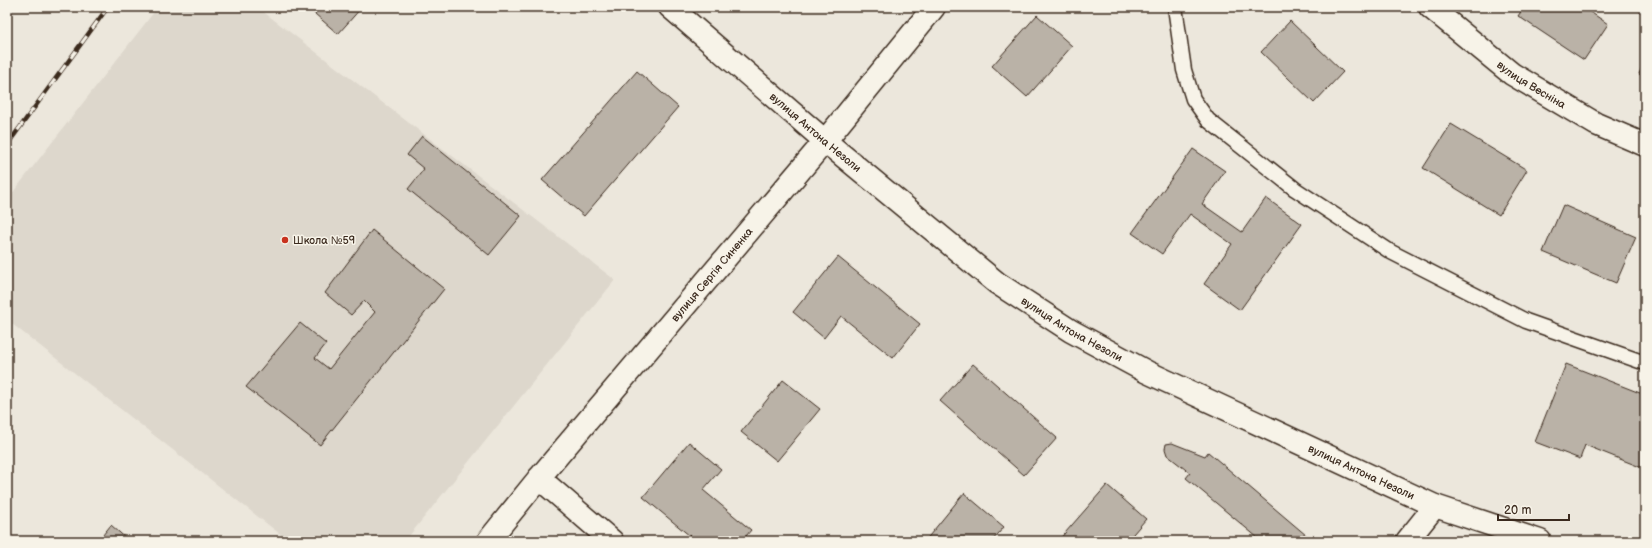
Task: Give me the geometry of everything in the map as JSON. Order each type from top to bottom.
[{"type":"street","name":"вулиця Антона Незоли","points":[[670,7],[825,140],[997,283],[1071,331],[1147,372],[1435,506],[1540,541]]},
{"type":"street","name":"вулиця Сергія Синенка","points":[[488,541],[539,478],[825,140],[934,7]]},
{"type":"street","name":"вулиця Весніна","points":[[1430,7],[1512,74],[1596,124],[1645,145]]},
{"type":"street","points":[[539,478],[612,541]]},
{"type":"street","points":[[1407,541],[1435,506]]},
{"type":"lane","points":[[1175,7],[1184,70],[1193,99],[1208,120],[1295,189],[1390,252],[1526,322],[1645,363]]},
{"type":"shaded area","name":"Школа №59","points":[[158,7],[257,7],[615,280],[405,541],[289,541],[7,320],[7,200]]},
{"type":"building","points":[[307,7],[362,7],[338,34]]},
{"type":"building","points":[[1524,7],[1583,7],[1608,24],[1584,60],[1518,16]]},
{"type":"building","points":[[1037,15],[1072,46],[1027,97],[992,66]]},
{"type":"building","points":[[1290,21],[1343,72],[1314,103],[1261,52]]},
{"type":"building","points":[[1645,60],[1645,77],[1639,74]]},
{"type":"building","points":[[637,71],[678,107],[584,216],[542,180]]},
{"type":"building","points":[[1451,124],[1527,170],[1499,215],[1423,168]]},
{"type":"building","points":[[422,136],[521,216],[489,255],[408,189],[424,169],[407,155]]},
{"type":"building","points":[[1193,149],[1225,171],[1202,204],[1242,232],[1266,198],[1302,224],[1240,310],[1204,284],[1232,244],[1190,214],[1162,254],[1132,233]]},
{"type":"building","points":[[1563,205],[1636,237],[1616,283],[1543,252]]},
{"type":"building","points":[[372,230],[444,289],[320,445],[246,387],[300,323],[326,344],[315,358],[329,369],[375,312],[364,301],[351,315],[325,293]]},
{"type":"building","points":[[838,257],[920,324],[893,358],[841,316],[824,338],[793,312]]},
{"type":"building","points":[[973,364],[1057,438],[1024,475],[940,401]]},
{"type":"building","points":[[1566,364],[1645,395],[1645,469],[1585,445],[1580,459],[1535,442]]},
{"type":"building","points":[[783,380],[820,409],[777,461],[741,432]]},
{"type":"building","points":[[689,442],[721,469],[703,490],[751,530],[742,541],[696,541],[643,497]]},
{"type":"building","points":[[1172,443],[1205,456],[1208,452],[1313,541],[1255,541],[1258,538],[1186,478],[1190,473],[1167,455],[1165,449],[1166,444]]},
{"type":"building","points":[[1107,485],[1146,519],[1127,541],[1058,541]]},
{"type":"building","points":[[964,493],[1004,527],[992,541],[925,541]]},
{"type":"building","points":[[111,525],[129,541],[98,541]]},
{"type":"railway","points":[[7,145],[108,7]]},
{"type":"place","name":"Школа №59","points":[[285,240]]}]
